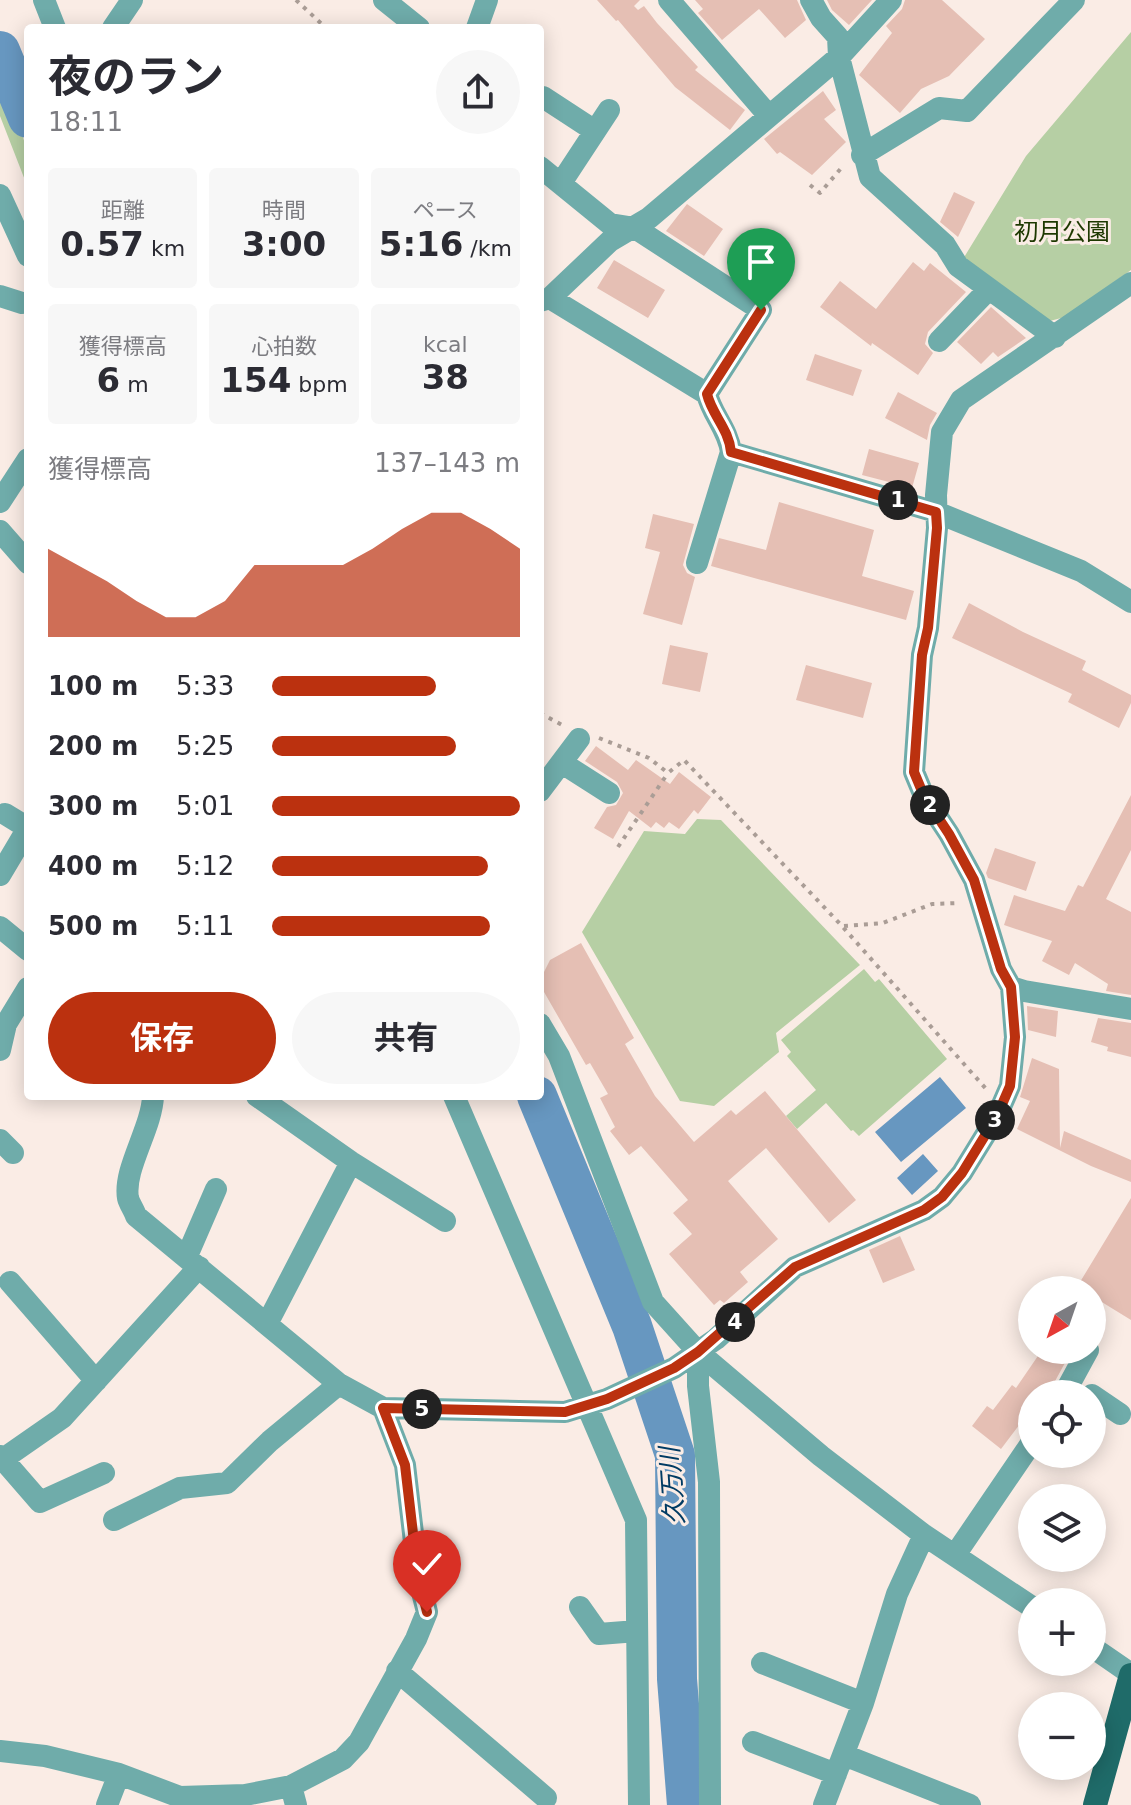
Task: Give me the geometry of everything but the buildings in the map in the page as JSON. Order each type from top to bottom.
[{"type":"main road","points":[[1095,1805],[1130,1681]]},
{"type":"street","points":[[44,0],[53,24]]},
{"type":"street","points":[[116,24],[132,0]]},
{"type":"street","points":[[384,0],[414,24]]},
{"type":"street","points":[[478,24],[487,0]]},
{"type":"street","points":[[669,0],[769,116]]},
{"type":"street","points":[[811,0],[821,18],[838,37],[839,57],[870,177],[945,245],[958,266],[1055,337]]},
{"type":"street","points":[[862,155],[939,108],[967,111],[1074,0]]},
{"type":"street","points":[[707,394],[545,299],[610,241],[635,228],[839,57],[890,1]]},
{"type":"street","points":[[544,98],[595,131]]},
{"type":"street","points":[[561,183],[609,110]]},
{"type":"street","points":[[544,170],[610,224],[635,228],[761,310],[707,394],[709,403],[729,436],[731,452],[697,563]]},
{"type":"street","points":[[0,195],[24,247]]},
{"type":"street","points":[[153,1100],[153,1113],[130,1176],[128,1197],[136,1216],[339,1384],[383,1408],[565,1412],[598,1402],[674,1368],[698,1352],[795,1267],[924,1210],[942,1197],[974,1155],[1002,1106],[1014,1070],[1015,1037],[1011,987],[1001,969],[974,880],[924,796],[914,772],[922,655],[928,628],[937,528],[942,432],[961,400],[1131,283]]},
{"type":"street","points":[[939,341],[989,289]]},
{"type":"street","points":[[0,296],[22,303]]},
{"type":"street","points":[[731,452],[936,512],[1081,571],[1131,602]]},
{"type":"street","points":[[0,502],[24,465]]},
{"type":"street","points":[[0,531],[24,558]]},
{"type":"street","points":[[544,786],[579,735]]},
{"type":"street","points":[[562,763],[609,793]]},
{"type":"street","points":[[5,814],[24,826]]},
{"type":"street","points":[[0,875],[24,835]]},
{"type":"street","points":[[0,927],[24,947]]},
{"type":"street","points":[[1011,987],[1131,1009]]},
{"type":"street","points":[[0,1050],[6,1024],[24,995]]},
{"type":"street","points":[[544,1031],[559,1056],[653,1302],[698,1352],[821,1456],[924,1535],[1018,1598]]},
{"type":"street","points":[[263,1100],[351,1162],[445,1221]]},
{"type":"street","points":[[456,1100],[598,1402],[636,1520],[639,1805]]},
{"type":"street","points":[[267,1324],[351,1162]]},
{"type":"street","points":[[104,1473],[40,1502],[1,1458],[62,1418],[193,1262],[216,1189]]},
{"type":"street","points":[[10,1282],[96,1381]]},
{"type":"street","points":[[698,1352],[698,1386],[709,1482],[710,1805]]},
{"type":"street","points":[[114,1520],[180,1488],[227,1483],[270,1441],[339,1384]]},
{"type":"street","points":[[1106,1406],[1120,1414]]},
{"type":"street","points":[[0,1751],[45,1756],[119,1774],[180,1797],[294,1795],[343,1759],[359,1742],[416,1639],[427,1612],[418,1576],[405,1465],[383,1408]]},
{"type":"street","points":[[955,1555],[1018,1463]]},
{"type":"street","points":[[824,1805],[863,1703],[897,1594],[924,1535]]},
{"type":"street","points":[[580,1607],[599,1634],[637,1631]]},
{"type":"street","points":[[1106,1660],[1130,1681]]},
{"type":"street","points":[[762,1663],[863,1703]]},
{"type":"street","points":[[397,1671],[546,1798]]},
{"type":"street","points":[[753,1742],[840,1764],[970,1805]]},
{"type":"street","points":[[107,1805],[119,1774]]},
{"type":"path","points":[[296,0],[322,24]]},
{"type":"path","points":[[810,185],[820,193],[843,165],[862,155]]},
{"type":"path","points":[[544,715],[579,735],[649,758],[668,773]]},
{"type":"path","points":[[618,847],[668,773],[684,760],[842,926],[1002,1106]]},
{"type":"path","points":[[842,926],[883,923],[932,904],[963,903],[987,917]]},
{"type":"green space","name":"初月公園","points":[[1131,32],[1131,270],[1065,317],[1046,322],[963,259],[1026,156]]},
{"type":"green space","points":[[0,78],[14,107],[24,141],[24,178],[0,116]]},
{"type":"green space","points":[[697,819],[721,820],[860,965],[776,1033],[779,1052],[714,1106],[680,1101],[582,932],[644,831],[685,834]]},
{"type":"green space","points":[[864,969],[875,982],[879,979],[947,1059],[859,1136],[826,1103],[797,1129],[786,1116],[816,1090],[787,1056],[791,1052],[781,1040]]},
{"type":"water","points":[[940,1077],[966,1108],[901,1162],[875,1132]]},
{"type":"water","points":[[923,1154],[938,1171],[912,1195],[897,1178]]},
{"type":"waterway","name":"久万川","points":[[0,51],[24,108]]},
{"type":"waterway","name":"久万川","points":[[539,1100],[632,1326],[675,1455],[677,1679],[687,1805]]},
{"type":"route","points":[[427,1612],[418,1576],[405,1465],[383,1408],[565,1412],[607,1399],[674,1368],[716,1339],[795,1267],[924,1210],[942,1197],[982,1143],[1010,1086],[1015,1037],[1011,987],[1001,969],[974,880],[924,796],[914,772],[936,512],[731,452],[729,436],[709,403],[707,394],[761,310]]}]
